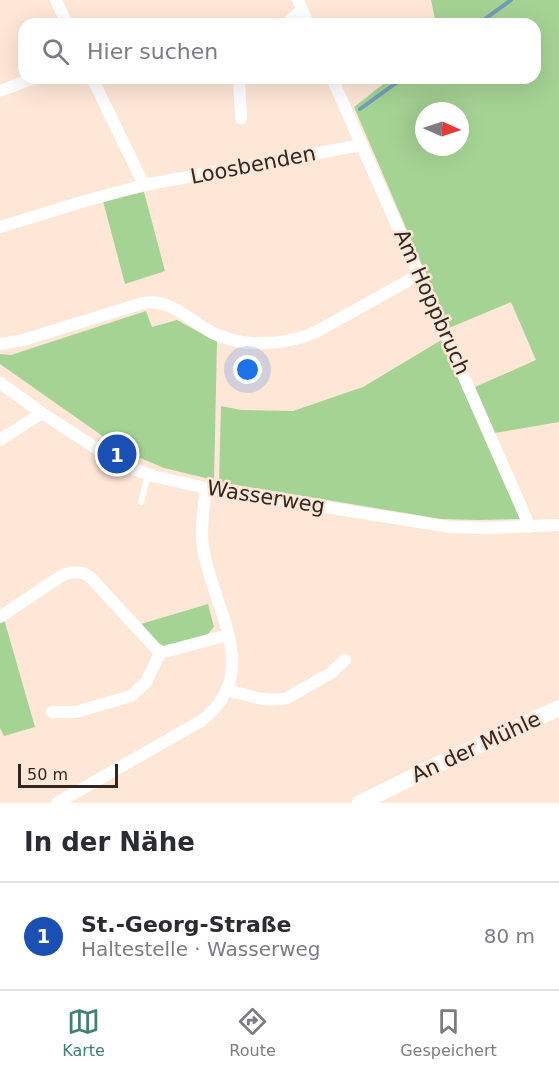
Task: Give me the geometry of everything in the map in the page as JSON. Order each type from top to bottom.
[{"type":"main road","name":"An der Mühle","points":[[360,803],[559,708]]},
{"type":"street","points":[[56,0],[64,18]]},
{"type":"street","points":[[290,18],[300,5]]},
{"type":"street","points":[[0,91],[18,84]]},
{"type":"street","points":[[96,84],[144,185]]},
{"type":"street","points":[[239,84],[241,118]]},
{"type":"street","name":"Am Hoppbruch","points":[[335,84],[530,527]]},
{"type":"street","name":"Loosbenden","points":[[0,227],[62,207],[144,185],[362,145]]},
{"type":"street","points":[[0,344],[22,340],[143,303],[153,302],[172,307],[206,330],[219,335],[245,342],[265,344],[283,342],[316,332],[420,274]]},
{"type":"street","name":"Wasserweg","points":[[0,383],[105,454],[123,465],[148,475],[207,488],[450,527],[473,529],[559,525]]},
{"type":"street","points":[[0,440],[42,413]]},
{"type":"street","points":[[57,803],[201,721],[218,705],[227,690],[232,677],[233,663],[228,635],[203,548],[207,488]]},
{"type":"street","points":[[0,616],[61,576],[81,572],[91,579],[160,653]]},
{"type":"street","points":[[52,712],[76,712],[131,696],[146,682],[160,653],[228,635]]},
{"type":"street","points":[[227,690],[267,700],[280,700],[331,673],[345,660]]},
{"type":"lane","points":[[141,502],[148,475]]},
{"type":"green space","points":[[431,0],[559,0],[559,422],[495,433],[475,387],[536,360],[511,302],[449,328],[354,107],[383,84],[541,84],[541,18],[435,18]]},
{"type":"green space","points":[[144,192],[165,271],[125,284],[103,201]]},
{"type":"green space","points":[[146,311],[152,327],[177,320],[217,342],[214,480],[164,468],[131,454],[0,364],[0,354],[11,355]]},
{"type":"green space","points":[[443,339],[520,519],[441,519],[219,482],[221,406],[241,410],[293,411],[363,387]]},
{"type":"green space","points":[[208,604],[214,627],[207,635],[164,646],[158,643],[141,624]]},
{"type":"green space","points":[[4,619],[35,727],[4,736],[0,728],[0,622]]},
{"type":"waterway","points":[[486,18],[511,0]]},
{"type":"waterway","points":[[360,109],[395,84]]},
{"type":"place","name":"St.-Georg-Straße","points":[[117,454]]}]
